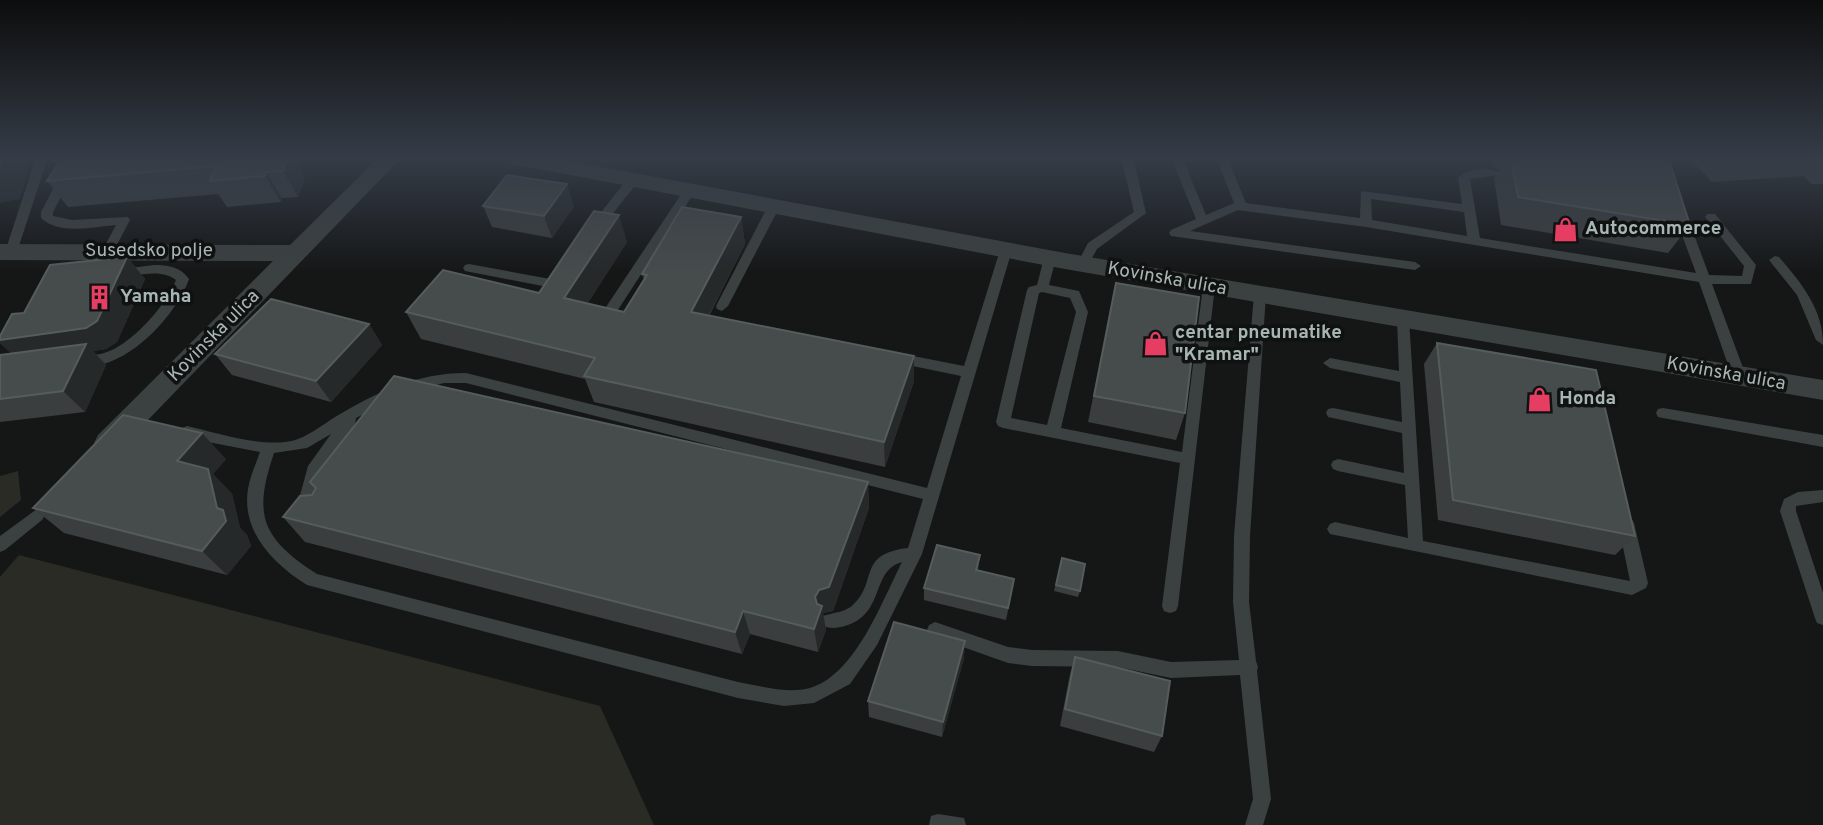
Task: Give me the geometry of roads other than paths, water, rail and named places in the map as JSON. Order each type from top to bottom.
[{"type":"street","name":"Kovinska ulica","points":[[93,458],[137,422],[353,196]]},
{"type":"street","name":"Kovinska ulica","points":[[719,196],[1083,264],[1823,390]]},
{"type":"street","name":"Susedsko polje","points":[[6,252],[64,261],[108,251],[297,253]]},
{"type":"street","points":[[37,515],[55,496]]},
{"type":"lane","points":[[6,252],[27,196]]},
{"type":"lane","points":[[56,196],[47,218],[52,223],[124,220],[108,251]]},
{"type":"lane","points":[[586,241],[621,196]]},
{"type":"lane","points":[[605,319],[686,196]]},
{"type":"lane","points":[[1083,264],[1093,246],[1140,213],[1136,196]]},
{"type":"lane","points":[[1192,196],[1202,221]]},
{"type":"lane","points":[[1237,196],[1241,206]]},
{"type":"lane","points":[[1365,196],[1366,223]]},
{"type":"lane","points":[[1375,196],[1469,209]]},
{"type":"lane","points":[[1467,196],[1474,240]]},
{"type":"lane","points":[[1675,202],[1739,376]]},
{"type":"lane","points":[[722,306],[774,206]]},
{"type":"lane","points":[[1415,266],[1175,233],[1241,206],[1474,240],[1704,279],[1747,281],[1750,264],[1711,217]]},
{"type":"lane","points":[[268,449],[255,490],[256,514],[265,538],[279,557],[313,580],[738,690],[784,698],[814,695],[844,678],[871,640],[914,554],[1006,250]]},
{"type":"lane","points":[[1042,288],[1050,258]]},
{"type":"lane","points":[[1775,260],[1802,293],[1821,332]]},
{"type":"lane","points":[[469,268],[553,284],[569,263]]},
{"type":"lane","points":[[69,363],[110,357],[125,348],[181,292],[183,279],[178,273],[164,270],[103,275]]},
{"type":"lane","points":[[1170,606],[1209,286]]},
{"type":"lane","points":[[1053,430],[1082,312],[1074,294],[1042,288],[1033,290],[1003,422],[1188,458]]},
{"type":"lane","points":[[1254,825],[1262,799],[1241,602],[1242,536],[1260,294]]},
{"type":"lane","points":[[1403,319],[1416,546]]},
{"type":"lane","points":[[886,355],[969,372]]},
{"type":"lane","points":[[1331,363],[1407,378]]},
{"type":"lane","points":[[168,428],[268,449],[302,444],[417,382],[448,376],[466,378],[931,495]]},
{"type":"lane","points":[[1333,413],[1410,429]]},
{"type":"lane","points":[[1663,413],[1823,441]]},
{"type":"lane","points":[[326,514],[312,508],[306,499],[307,483],[329,446],[355,414]]},
{"type":"lane","points":[[1338,465],[1413,481]]},
{"type":"lane","points":[[1823,496],[1798,498],[1790,503],[1787,511],[1823,618]]},
{"type":"lane","points":[[1335,529],[1632,588],[1640,583],[1622,504]]},
{"type":"lane","points":[[0,545],[37,515]]},
{"type":"lane","points":[[829,621],[850,617],[862,608],[884,561],[896,554],[914,554]]},
{"type":"lane","points":[[935,630],[1008,655],[1032,658],[1118,659],[1171,670],[1250,667]]},
{"type":"lane","points":[[938,823],[957,825]]},
{"type":"place","name":"Autocommerce","points":[[1565,229]]},
{"type":"place","name":"Yamaha","points":[[100,297]]},
{"type":"place","name":"centar pneumatike \"Kramar\"","points":[[1155,344]]},
{"type":"place","name":"Honda","points":[[1539,399]]}]
